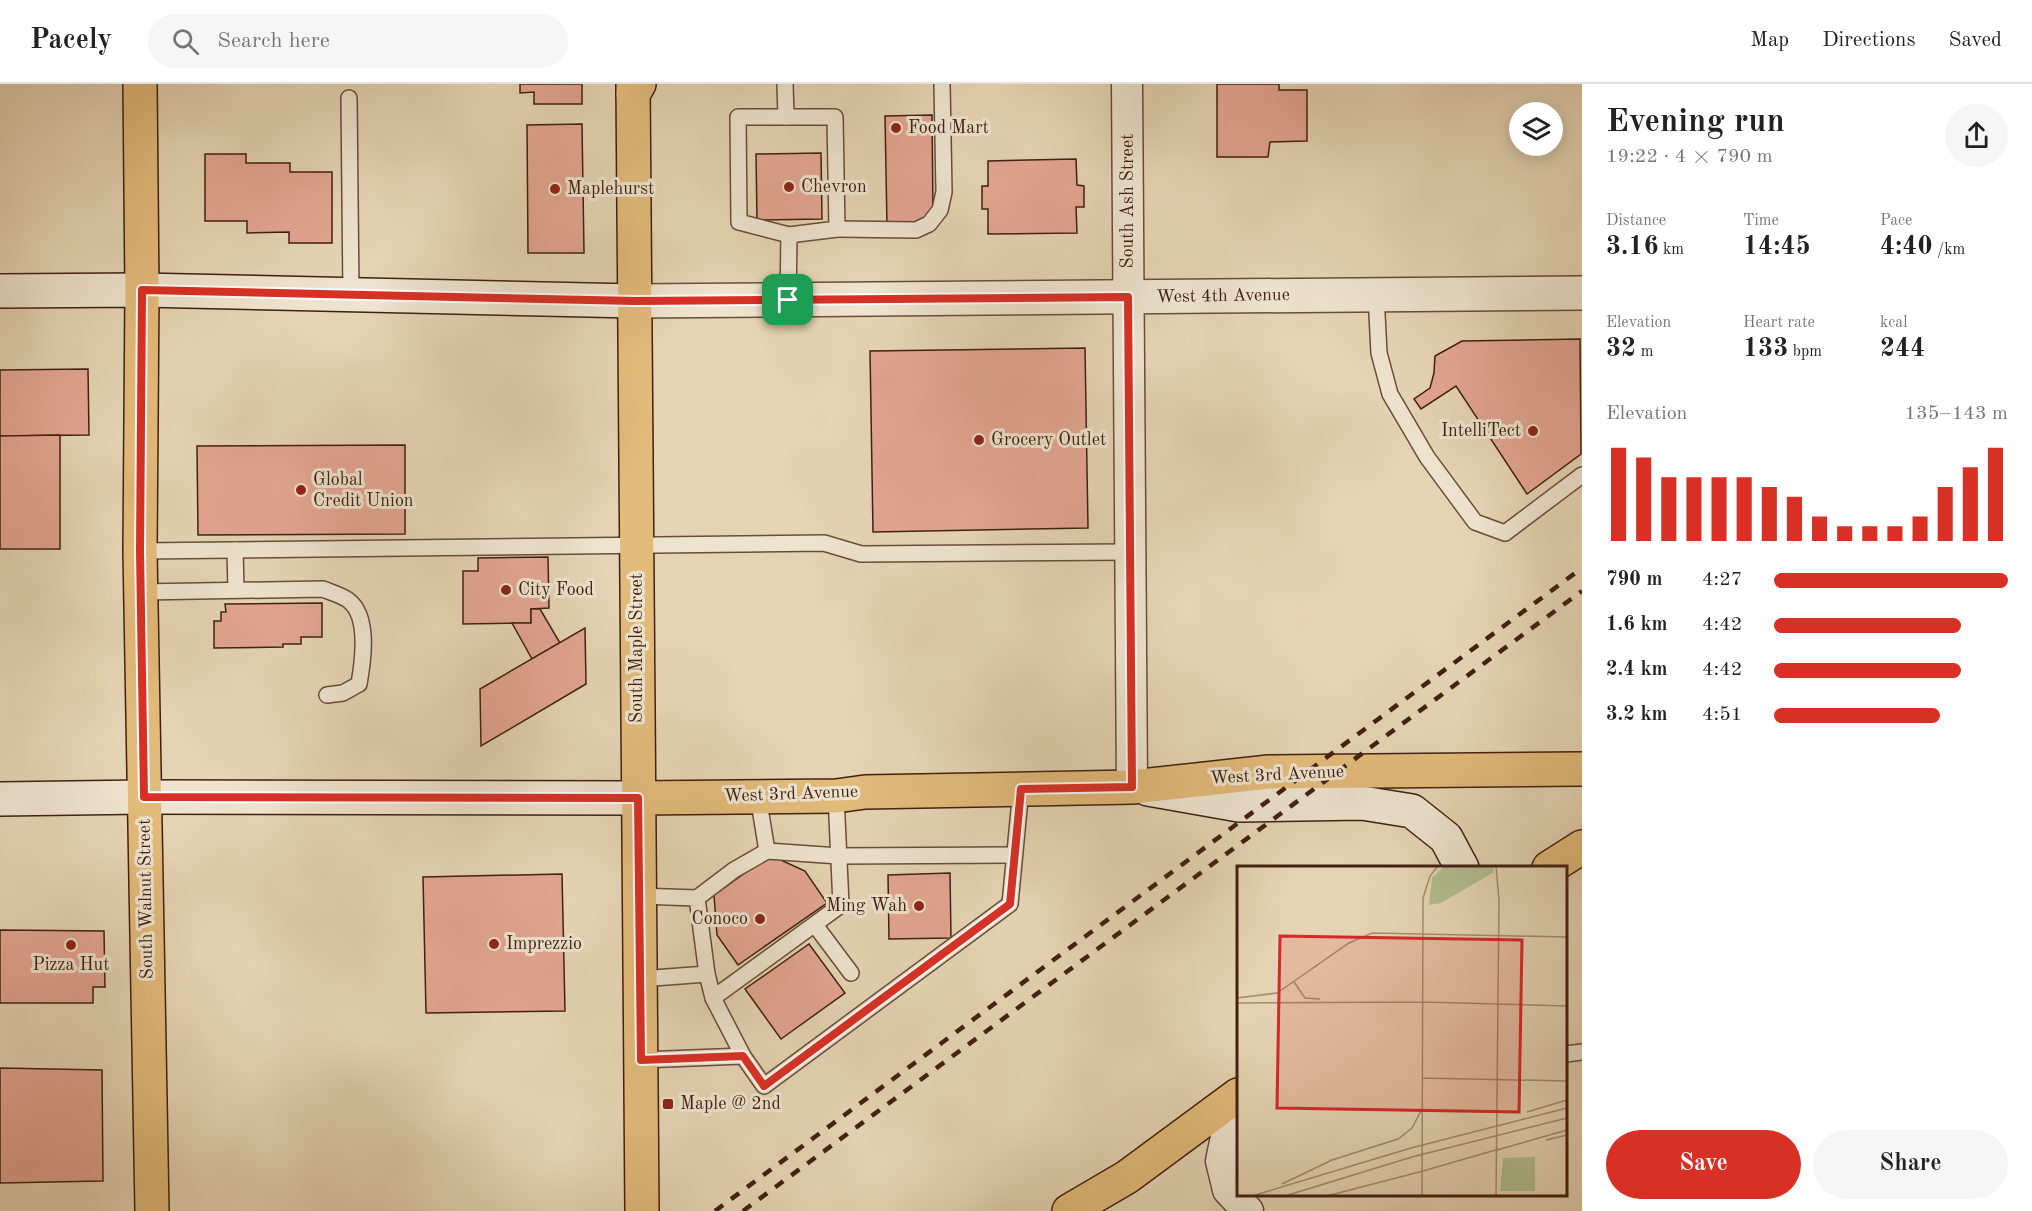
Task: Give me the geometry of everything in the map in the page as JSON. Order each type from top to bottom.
[{"type":"main road","name":"South Walnut Street","points":[[140,84],[142,290],[140,551],[152,1211]]},
{"type":"main road","name":"South Maple Street","points":[[635,87],[636,544],[642,1211]]},
{"type":"main road","name":"West 4th Avenue","points":[[0,291],[142,290],[635,301],[1582,292]]},
{"type":"main road","name":"West 3rd Avenue","points":[[0,799],[836,796],[865,792],[1132,787],[1269,772],[1582,769]]},
{"type":"main road","points":[[1132,787],[1239,806],[1362,803],[1412,811],[1446,838],[1460,866]]},
{"type":"main road","points":[[1551,866],[1582,847]]},
{"type":"main road","points":[[1069,1211],[1128,1176],[1236,1096]]},
{"type":"street","name":"South Ash Street","points":[[1127,84],[1132,787]]},
{"type":"street","points":[[1236,1096],[1221,1161],[1228,1190],[1248,1211]]},
{"type":"lane","points":[[784,84],[786,117]]},
{"type":"lane","points":[[837,229],[835,117],[738,117],[739,222],[789,235],[837,229],[916,230],[929,224],[940,210],[944,192],[942,84]]},
{"type":"lane","points":[[349,98],[351,295]]},
{"type":"lane","points":[[788,300],[789,235]]},
{"type":"lane","points":[[1376,294],[1379,353],[1390,394],[1427,457],[1475,522],[1505,533],[1582,475]]},
{"type":"lane","points":[[140,551],[824,543],[861,554],[1130,552]]},
{"type":"lane","points":[[235,550],[236,590]]},
{"type":"lane","points":[[141,592],[322,589],[349,600],[362,617],[363,663],[359,684],[343,693],[327,695]]},
{"type":"lane","points":[[697,898],[707,974],[713,998],[743,1056],[764,1086],[1010,904],[1021,789]]},
{"type":"lane","points":[[758,796],[768,851]]},
{"type":"lane","points":[[713,998],[782,941],[815,925],[841,905],[836,796]]},
{"type":"lane","points":[[639,896],[697,898],[768,851],[839,856],[1014,855]]},
{"type":"lane","points":[[815,925],[851,973]]},
{"type":"lane","points":[[640,979],[707,974]]},
{"type":"lane","points":[[1567,1054],[1582,1052]]},
{"type":"lane","points":[[641,1060],[743,1056]]},
{"type":"building","points":[[520,84],[582,84],[582,104],[534,104],[534,92],[520,93]]},
{"type":"building","points":[[1217,84],[1279,84],[1279,90],[1307,90],[1307,141],[1270,142],[1268,157],[1217,157]]},
{"type":"building","points":[[932,115],[933,212],[920,226],[887,226],[885,116]]},
{"type":"building","name":"Maplehurst","points":[[582,124],[584,253],[528,253],[527,125]]},
{"type":"building","name":"Chevron","points":[[821,153],[822,219],[757,220],[756,154]]},
{"type":"building","points":[[205,154],[246,154],[246,163],[290,163],[290,172],[332,172],[332,243],[289,243],[289,232],[247,233],[247,221],[205,221]]},
{"type":"building","points":[[1076,159],[1077,185],[1084,186],[1084,207],[1076,207],[1077,233],[988,234],[988,209],[982,209],[982,186],[988,186],[988,161]]},
{"type":"building","name":"IntelliTect","points":[[1580,339],[1581,454],[1527,494],[1456,386],[1421,409],[1414,399],[1430,388],[1435,356],[1462,341]]},
{"type":"building","name":"Grocery Outlet","points":[[1085,348],[1088,528],[873,532],[870,351]]},
{"type":"building","points":[[88,369],[89,435],[0,436],[0,370]]},
{"type":"building","points":[[60,435],[60,549],[0,549],[0,436]]},
{"type":"building","name":"Global Credit Union","points":[[405,445],[405,534],[198,535],[197,446]]},
{"type":"building","name":"City Food","points":[[548,557],[549,608],[531,609],[531,623],[463,624],[463,571],[478,571],[478,558]]},
{"type":"building","points":[[322,603],[322,637],[301,637],[301,644],[283,644],[283,647],[214,648],[214,621],[221,621],[221,612],[226,612],[225,604]]},
{"type":"building","points":[[531,609],[540,609],[560,643],[532,659],[512,623],[531,623]]},
{"type":"building","points":[[585,628],[586,684],[481,746],[480,689]]},
{"type":"building","name":"Conoco","points":[[770,855],[805,871],[827,903],[738,965],[717,935],[714,895]]},
{"type":"building","name":"Ming Wah","points":[[950,873],[951,938],[889,939],[888,875]]},
{"type":"building","name":"Imprezzio","points":[[562,874],[565,1011],[426,1013],[423,877]]},
{"type":"building","points":[[0,930],[104,931],[105,987],[93,987],[93,1003],[0,1003]]},
{"type":"building","points":[[809,944],[845,993],[781,1039],[745,989]]},
{"type":"building","points":[[0,1068],[102,1070],[103,1181],[0,1183]]},
{"type":"railway","points":[[715,1211],[1582,568]]},
{"type":"railway","points":[[743,1211],[1582,591]]},
{"type":"place","name":"Food Mart","points":[[896,128]]},
{"type":"place","name":"Chevron","points":[[789,187]]},
{"type":"place","name":"Maplehurst","points":[[555,189]]},
{"type":"place","name":"IntelliTect","points":[[1533,431]]},
{"type":"place","name":"Grocery Outlet","points":[[979,440]]},
{"type":"place","name":"Global Credit Union","points":[[301,490]]},
{"type":"place","name":"City Food","points":[[506,590]]},
{"type":"place","name":"Ming Wah","points":[[919,906]]},
{"type":"place","name":"Conoco","points":[[760,919]]},
{"type":"place","name":"Imprezzio","points":[[494,944]]},
{"type":"place","name":"Pizza Hut","points":[[71,945]]},
{"type":"place","name":"Maple @ 2nd","points":[[668,1104]]},
{"type":"route","points":[[142,290],[635,301],[788,300],[1128,297],[1132,787],[1021,789],[1010,904],[764,1086],[743,1056],[641,1060],[638,798],[144,797],[140,551],[142,290]]}]
